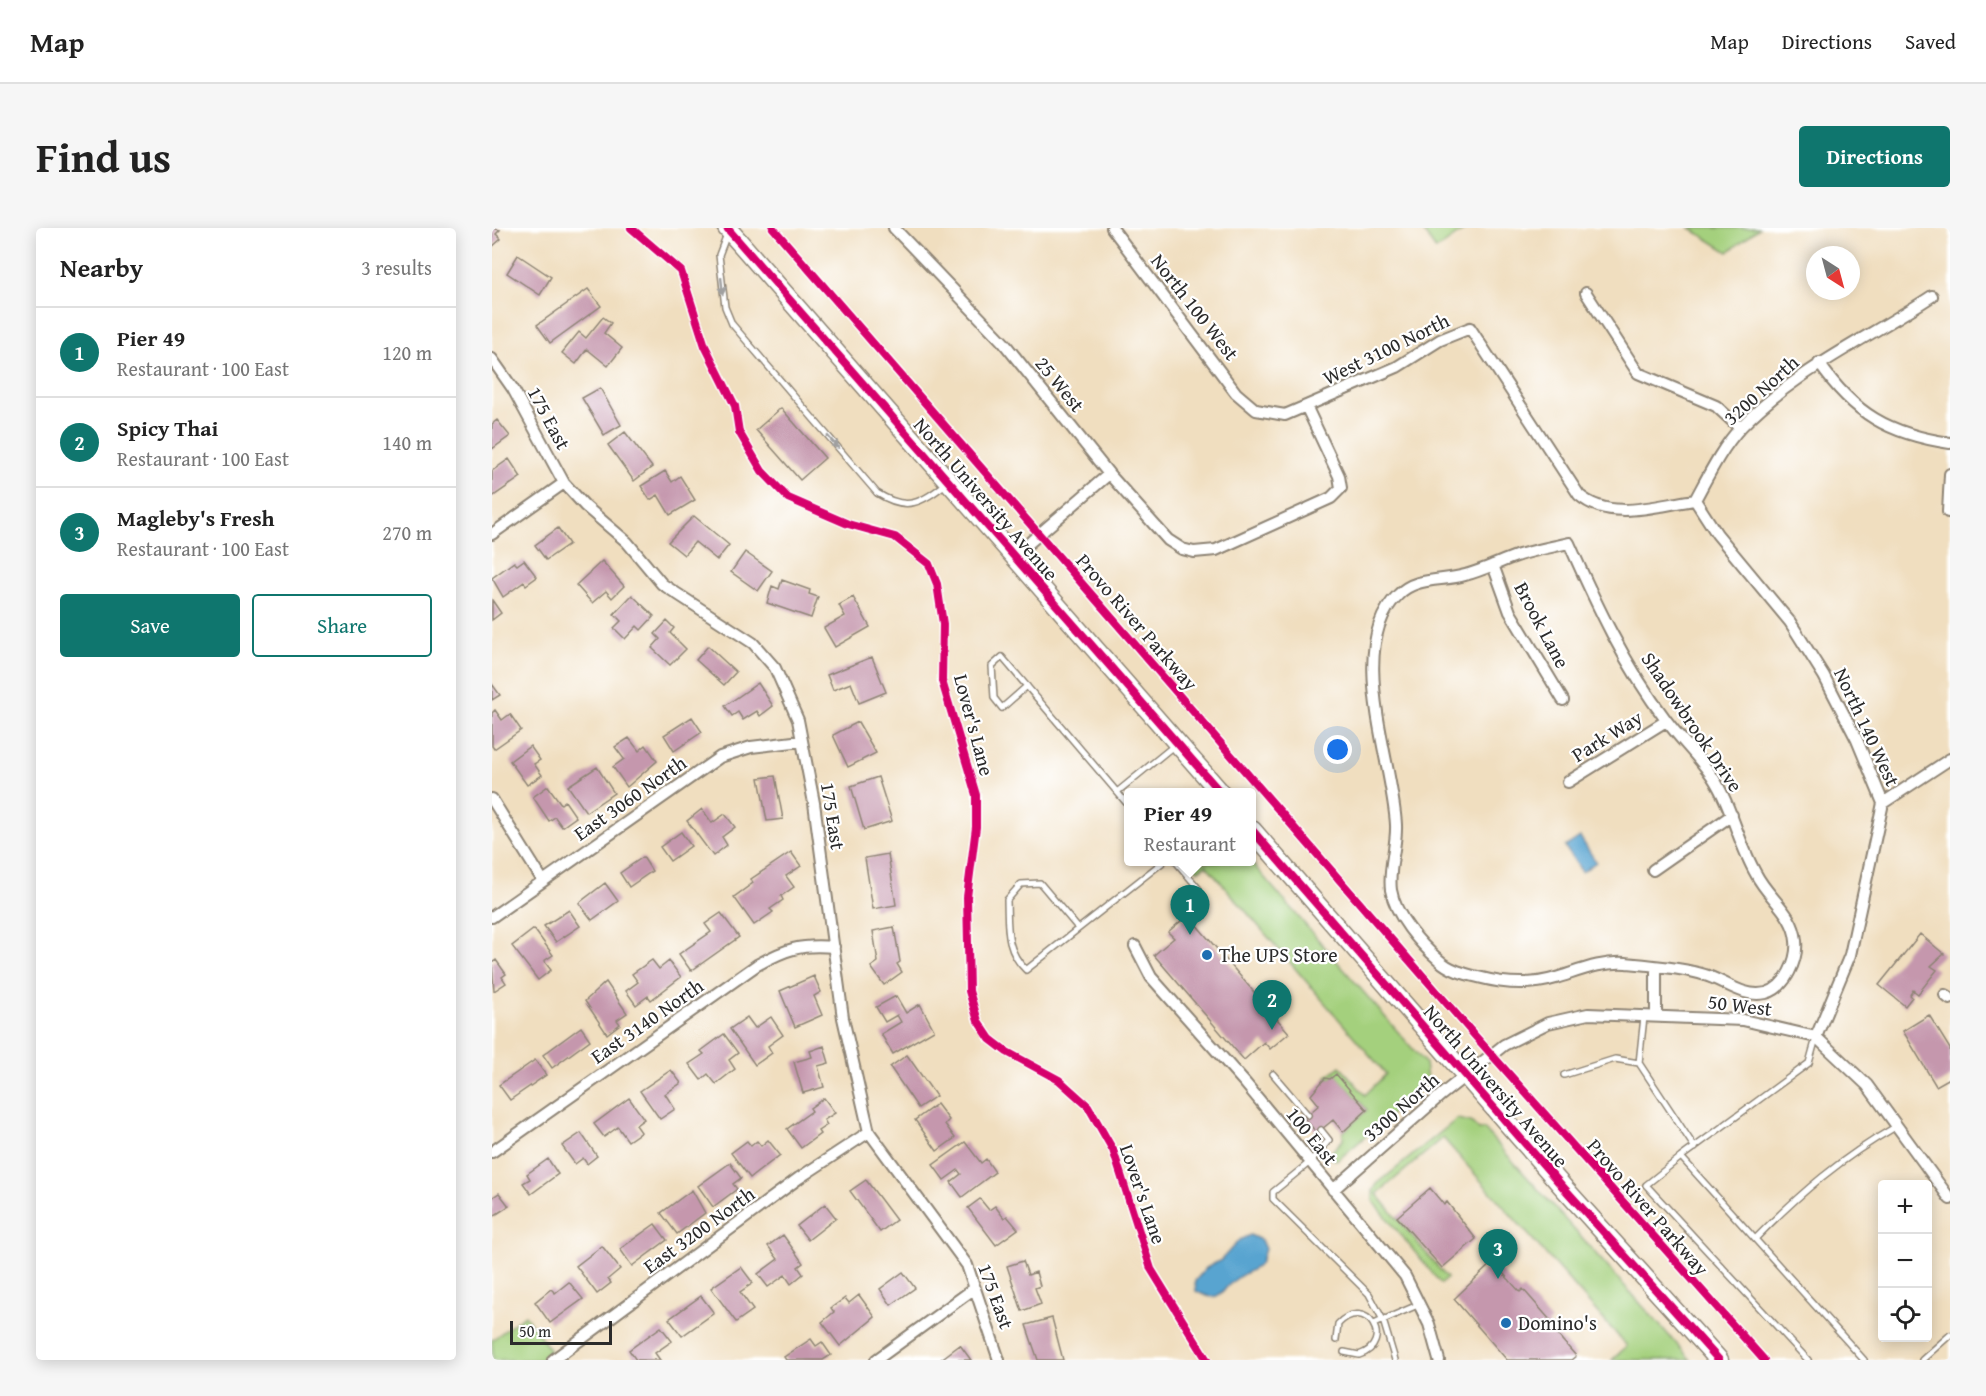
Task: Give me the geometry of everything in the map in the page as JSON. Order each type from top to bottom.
[{"type":"highway","name":"North University Avenue","points":[[729,228],[1216,788]]},
{"type":"highway","name":"North University Avenue","points":[[1256,836],[1719,1360]]},
{"type":"street","name":"25 West","points":[[894,228],[1004,343],[1109,474],[1168,540],[1182,549],[1202,553],[1216,550],[1331,498],[1341,488],[1339,476],[1307,408]]},
{"type":"street","name":"North 100 West","points":[[1112,228],[1227,379]]},
{"type":"street","points":[[1586,293],[1638,373],[1716,406],[1740,428]]},
{"type":"street","name":"3200 North","points":[[1695,500],[1740,428],[1767,403],[1819,363],[1932,296]]},
{"type":"street","name":"West 3100 North","points":[[1227,379],[1244,402],[1263,413],[1285,415],[1307,408],[1397,367],[1440,340],[1470,328],[1570,481],[1591,505],[1613,511],[1695,500]]},
{"type":"street","name":"175 East","points":[[492,359],[513,390],[564,483],[585,506],[627,542],[663,584],[753,643],[775,668],[792,701],[814,803],[843,1018],[869,1132],[967,1265],[999,1360]]},
{"type":"street","points":[[1819,363],[1835,386],[1873,419],[1898,432],[1950,443]]},
{"type":"street","points":[[1014,556],[1109,474]]},
{"type":"street","points":[[1948,512],[1950,474]]},
{"type":"street","points":[[492,534],[564,483]]},
{"type":"street","name":"North 140 West","points":[[1695,500],[1717,534],[1790,622],[1824,676],[1857,740],[1883,803],[1850,956],[1816,1037]]},
{"type":"street","name":"Shadowbrook Drive","points":[[1493,565],[1519,555],[1569,543],[1597,607],[1666,721],[1711,775],[1732,814],[1758,879],[1792,922],[1797,943],[1794,963],[1781,984],[1768,993],[1738,991],[1705,975],[1675,968],[1656,968]]},
{"type":"street","points":[[1493,565],[1453,578],[1425,580],[1407,586],[1384,612],[1377,634],[1372,684],[1396,826],[1391,889],[1399,912],[1415,935],[1441,962],[1464,974],[1496,982],[1522,984],[1553,979],[1588,967],[1624,963],[1656,968],[1656,1015]]},
{"type":"street","name":"Brook Lane","points":[[1493,565],[1510,612],[1563,700]]},
{"type":"street","name":"Park Way","points":[[1568,782],[1666,721]]},
{"type":"street","name":"East 3060 North","points":[[492,917],[720,757],[751,747],[802,741]]},
{"type":"street","points":[[1883,803],[1950,759]]},
{"type":"street","points":[[492,799],[543,882]]},
{"type":"street","points":[[1653,870],[1732,814]]},
{"type":"street","name":"East 3140 North","points":[[492,1152],[757,965],[785,950],[808,945],[834,947]]},
{"type":"street","name":"100 East","points":[[1136,946],[1151,977],[1246,1084],[1405,1276],[1420,1303],[1439,1360]]},
{"type":"street","name":"50 West","points":[[1466,1076],[1504,1045],[1548,1023],[1588,1014],[1743,1020],[1816,1037],[1867,1084],[1950,1198]]},
{"type":"street","name":"3300 North","points":[[1333,1190],[1466,1076]]},
{"type":"street","name":"East 3200 North","points":[[553,1360],[799,1178],[869,1132]]},
{"type":"street","points":[[876,1360],[975,1288]]},
{"type":"lane","points":[[729,228],[719,255],[724,307],[732,324],[877,493],[890,501],[914,504],[927,499],[949,481]]},
{"type":"lane","points":[[1027,686],[1002,708],[994,698],[992,666],[1002,657],[1027,686],[1124,800]]},
{"type":"lane","points":[[1117,792],[1177,743]]},
{"type":"lane","points":[[1078,928],[1040,883],[1021,884],[1007,900],[1008,935],[1014,958],[1026,969],[1157,866]]},
{"type":"lane","points":[[1180,866],[1199,889]]},
{"type":"lane","points":[[1644,1015],[1639,1063],[1695,1148]]},
{"type":"lane","points":[[1808,1360],[1646,1185],[1809,1063],[1816,1037]]},
{"type":"lane","points":[[1564,1075],[1616,1059],[1639,1063]]},
{"type":"lane","points":[[1273,1074],[1308,1115]]},
{"type":"lane","points":[[1755,1239],[1802,1192],[1862,1147],[1897,1126]]},
{"type":"lane","points":[[1321,1130],[1329,1140],[1310,1161],[1273,1192],[1273,1199],[1370,1294],[1383,1320],[1395,1360]]},
{"type":"lane","points":[[1681,1157],[1864,1360]]},
{"type":"lane","points":[[1374,1324],[1420,1303]]},
{"type":"lane","points":[[1336,1340],[1338,1324],[1349,1315],[1363,1316],[1374,1324],[1376,1337],[1371,1349],[1359,1355],[1344,1352]]},
{"type":"lane","points":[[1922,1360],[1950,1335]]},
{"type":"green space","points":[[1421,228],[1467,228],[1436,250]]},
{"type":"green space","points":[[1690,228],[1759,228],[1728,252]]},
{"type":"green space","points":[[1207,866],[1254,866],[1425,1063],[1427,1080],[1423,1087],[1338,1160],[1332,1159],[1328,1155],[1343,1140],[1343,1132],[1367,1110],[1336,1075],[1330,1079],[1327,1076],[1340,1066],[1365,1095],[1386,1074]]},
{"type":"green space","points":[[1457,1119],[1471,1122],[1479,1130],[1484,1129],[1691,1360],[1612,1360],[1627,1346],[1443,1138],[1377,1194],[1447,1278],[1441,1284],[1373,1201],[1373,1191],[1377,1184]]},
{"type":"green space","points":[[525,1315],[550,1350],[540,1360],[493,1360],[492,1340]]},
{"type":"water","points":[[1580,837],[1596,862],[1582,872],[1565,847]]},
{"type":"water","points":[[1250,1235],[1261,1240],[1265,1249],[1260,1264],[1239,1277],[1215,1297],[1196,1291],[1195,1281],[1206,1268],[1221,1260],[1239,1240]]},
{"type":"building","points":[[492,228],[500,230],[496,234],[501,239],[492,247]]},
{"type":"building","points":[[518,255],[551,277],[540,295],[507,273]]},
{"type":"building","points":[[588,289],[601,306],[550,343],[537,325]]},
{"type":"building","points":[[603,317],[611,323],[604,333],[622,348],[608,366],[587,349],[576,364],[562,353],[579,332],[586,338]]},
{"type":"building","points":[[600,388],[621,425],[604,435],[582,398]]},
{"type":"building","points":[[781,408],[825,458],[800,480],[756,430]]},
{"type":"building","points":[[497,420],[510,436],[492,449],[492,424]]},
{"type":"building","points":[[625,432],[652,467],[634,481],[608,445]]},
{"type":"building","points":[[509,459],[521,477],[492,497],[492,471]]},
{"type":"building","points":[[665,471],[672,482],[680,476],[695,500],[670,515],[658,495],[650,500],[641,486]]},
{"type":"building","points":[[694,516],[729,545],[717,560],[695,542],[684,555],[668,542]]},
{"type":"building","points":[[558,528],[569,544],[546,560],[535,545]]},
{"type":"building","points":[[745,552],[772,571],[758,591],[731,572]]},
{"type":"building","points":[[524,560],[537,577],[526,585],[524,582],[503,597],[492,578],[514,562],[517,565]]},
{"type":"building","points":[[602,561],[624,586],[612,598],[606,591],[592,603],[576,585]]},
{"type":"building","points":[[782,580],[810,590],[809,594],[818,597],[811,618],[767,603],[772,586],[779,589]]},
{"type":"building","points":[[632,595],[654,616],[641,630],[637,626],[625,639],[614,628],[621,621],[614,614]]},
{"type":"building","points":[[853,597],[870,627],[835,647],[824,628],[845,616],[839,605]]},
{"type":"building","points":[[492,600],[501,613],[492,620]]},
{"type":"building","points":[[667,621],[674,628],[670,633],[686,649],[670,665],[652,648],[660,639],[655,634]]},
{"type":"building","points":[[708,646],[736,672],[724,685],[696,660]]},
{"type":"building","points":[[872,657],[886,692],[859,703],[851,683],[833,690],[827,675]]},
{"type":"building","points":[[758,683],[773,706],[760,716],[757,711],[743,720],[738,712],[732,716],[725,706]]},
{"type":"building","points":[[492,684],[500,695],[492,700]]},
{"type":"building","points":[[495,710],[502,720],[510,714],[521,730],[494,749],[492,746],[492,713]]},
{"type":"building","points":[[692,717],[702,732],[674,751],[664,735]]},
{"type":"building","points":[[858,722],[876,753],[848,767],[833,735]]},
{"type":"building","points":[[629,738],[639,751],[646,745],[657,761],[627,787],[613,767],[624,759],[615,747]]},
{"type":"building","points":[[530,746],[540,760],[534,764],[542,775],[527,785],[510,761]]},
{"type":"building","points":[[597,767],[614,793],[586,812],[568,786]]},
{"type":"building","points":[[775,776],[783,819],[767,821],[759,778]]},
{"type":"building","points":[[878,777],[892,821],[864,830],[851,786]]},
{"type":"building","points":[[548,786],[561,804],[565,801],[576,817],[562,827],[555,817],[549,821],[533,797]]},
{"type":"building","points":[[702,809],[712,823],[725,814],[735,827],[722,837],[727,845],[713,856],[687,821]]},
{"type":"building","points":[[681,832],[691,846],[670,861],[660,847]]},
{"type":"building","points":[[791,852],[801,866],[786,876],[794,887],[781,896],[783,900],[770,909],[773,912],[754,925],[734,897],[753,883],[751,879]]},
{"type":"building","points":[[888,854],[896,905],[873,909],[865,858]]},
{"type":"building","points":[[643,857],[652,871],[629,887],[620,873]]},
{"type":"building","points":[[605,883],[618,901],[592,920],[579,903]]},
{"type":"building","points":[[569,910],[580,926],[556,942],[544,926]]},
{"type":"building","points":[[721,913],[739,937],[691,971],[679,954],[711,932],[705,924]]},
{"type":"building","points":[[1188,915],[1289,1033],[1270,1049],[1264,1042],[1244,1060],[1154,955],[1174,938],[1168,932]]},
{"type":"building","points":[[894,927],[900,962],[897,964],[902,972],[884,985],[871,967],[878,962],[873,931]]},
{"type":"building","points":[[534,929],[553,955],[544,961],[551,970],[538,980],[512,946]]},
{"type":"building","points":[[1920,934],[1944,954],[1931,966],[1937,970],[1918,994],[1913,990],[1910,995],[1912,997],[1905,1006],[1879,985]]},
{"type":"building","points":[[496,960],[506,974],[502,977],[506,983],[494,991],[492,963]]},
{"type":"building","points":[[652,960],[659,969],[669,961],[681,977],[651,1000],[648,996],[636,1005],[626,991],[638,982],[632,974]]},
{"type":"building","points":[[814,976],[821,992],[814,996],[822,1015],[795,1027],[780,991]]},
{"type":"building","points":[[606,982],[627,1013],[617,1020],[620,1024],[607,1034],[585,1001]]},
{"type":"building","points":[[896,996],[906,1013],[920,1004],[934,1030],[893,1054],[881,1034],[901,1022],[897,1015],[885,1022],[876,1007]]},
{"type":"building","points":[[1929,1015],[1950,1049],[1950,1078],[1936,1086],[1903,1031]]},
{"type":"building","points":[[747,1017],[755,1028],[771,1017],[783,1035],[768,1046],[772,1053],[755,1065],[730,1029]]},
{"type":"building","points":[[581,1027],[590,1040],[552,1068],[543,1055]]},
{"type":"building","points":[[724,1034],[738,1053],[729,1060],[735,1069],[716,1084],[708,1074],[701,1080],[689,1064],[704,1054],[701,1051]]},
{"type":"building","points":[[824,1046],[829,1063],[818,1066],[824,1087],[803,1093],[794,1062],[812,1057],[810,1051]]},
{"type":"building","points":[[907,1055],[936,1096],[918,1108],[890,1067]]},
{"type":"building","points":[[535,1060],[546,1075],[510,1100],[499,1085]]},
{"type":"building","points":[[671,1070],[681,1083],[665,1094],[675,1109],[660,1119],[640,1091]]},
{"type":"building","points":[[1336,1074],[1367,1110],[1343,1132],[1333,1120],[1317,1133],[1304,1118],[1319,1105],[1311,1095],[1325,1078],[1330,1079]]},
{"type":"building","points":[[629,1098],[644,1119],[636,1125],[641,1132],[628,1141],[618,1127],[604,1137],[594,1124]]},
{"type":"building","points":[[824,1098],[835,1113],[824,1120],[827,1125],[818,1131],[820,1134],[801,1148],[787,1129],[812,1111],[810,1108]]},
{"type":"building","points":[[937,1104],[949,1120],[945,1124],[955,1138],[937,1151],[915,1120]]},
{"type":"building","points":[[581,1133],[597,1156],[587,1164],[583,1158],[575,1164],[562,1146]]},
{"type":"building","points":[[768,1140],[780,1155],[750,1178],[731,1153],[747,1141],[751,1146],[757,1141],[761,1146]]},
{"type":"building","points":[[965,1142],[981,1163],[986,1159],[995,1172],[962,1197],[951,1182],[961,1174],[958,1170],[944,1180],[933,1165]]},
{"type":"building","points":[[548,1159],[558,1174],[531,1194],[523,1183],[530,1179],[527,1174]]},
{"type":"building","points":[[730,1163],[741,1178],[733,1184],[737,1189],[713,1207],[698,1186]]},
{"type":"building","points":[[866,1180],[896,1220],[880,1232],[850,1191]]},
{"type":"building","points":[[1430,1188],[1444,1205],[1447,1202],[1476,1239],[1442,1268],[1397,1217]]},
{"type":"building","points":[[692,1190],[705,1213],[677,1234],[661,1213]]},
{"type":"building","points":[[499,1193],[509,1206],[492,1217],[492,1198]]},
{"type":"building","points":[[980,1199],[989,1210],[995,1206],[1004,1218],[1007,1216],[1018,1229],[996,1245],[968,1208]]},
{"type":"building","points":[[825,1204],[836,1218],[808,1240],[797,1226]]},
{"type":"building","points":[[655,1224],[667,1240],[632,1266],[620,1249]]},
{"type":"building","points":[[783,1235],[803,1263],[798,1267],[803,1274],[791,1284],[785,1275],[768,1287],[758,1274],[778,1259],[768,1246]]},
{"type":"building","points":[[602,1246],[620,1269],[608,1279],[611,1283],[597,1294],[576,1266]]},
{"type":"building","points":[[1023,1261],[1028,1275],[1036,1272],[1040,1286],[1035,1288],[1041,1304],[1022,1311],[1007,1266]]},
{"type":"building","points":[[1493,1262],[1520,1292],[1523,1289],[1551,1321],[1548,1324],[1576,1356],[1571,1360],[1507,1360],[1454,1299]]},
{"type":"building","points":[[741,1267],[753,1283],[740,1292],[753,1310],[736,1322],[711,1288]]},
{"type":"building","points":[[903,1272],[915,1288],[891,1305],[880,1289]]},
{"type":"building","points":[[569,1282],[583,1299],[550,1323],[535,1302],[551,1289],[555,1293]]},
{"type":"building","points":[[859,1295],[875,1317],[840,1346],[822,1322],[834,1312],[831,1308],[845,1298],[849,1303]]},
{"type":"building","points":[[701,1296],[714,1313],[682,1336],[669,1319]]},
{"type":"building","points":[[1052,1318],[1063,1360],[1038,1360],[1026,1325]]},
{"type":"building","points":[[661,1327],[672,1341],[655,1353],[660,1360],[636,1360],[629,1350]]},
{"type":"building","points":[[811,1339],[816,1346],[822,1342],[831,1355],[823,1360],[786,1360],[784,1357]]},
{"type":"building","points":[[960,1345],[971,1360],[940,1360]]},
{"type":"cycle path","name":"Lover's Lane","points":[[631,228],[681,271],[705,346],[735,406],[739,432],[762,471],[788,498],[848,524],[895,537],[929,564],[937,584],[943,624],[942,681],[976,795],[976,827],[967,897],[969,991],[978,1021],[990,1039],[1007,1052],[1059,1080],[1088,1106],[1113,1150],[1151,1269],[1207,1360]]},
{"type":"cycle path","points":[[727,228],[1217,788]]},
{"type":"cycle path","name":"Provo River Parkway","points":[[773,228],[1476,1037],[1764,1360]]},
{"type":"cycle path","points":[[1256,835],[1563,1187],[1719,1360]]},
{"type":"place","name":"Pier 49","points":[[1190,935]]},
{"type":"place","name":"The UPS Store","points":[[1207,955]]},
{"type":"place","name":"Spicy Thai","points":[[1272,1030]]},
{"type":"place","name":"Magleby's Fresh","points":[[1498,1279]]},
{"type":"place","name":"Domino's","points":[[1506,1323]]}]
